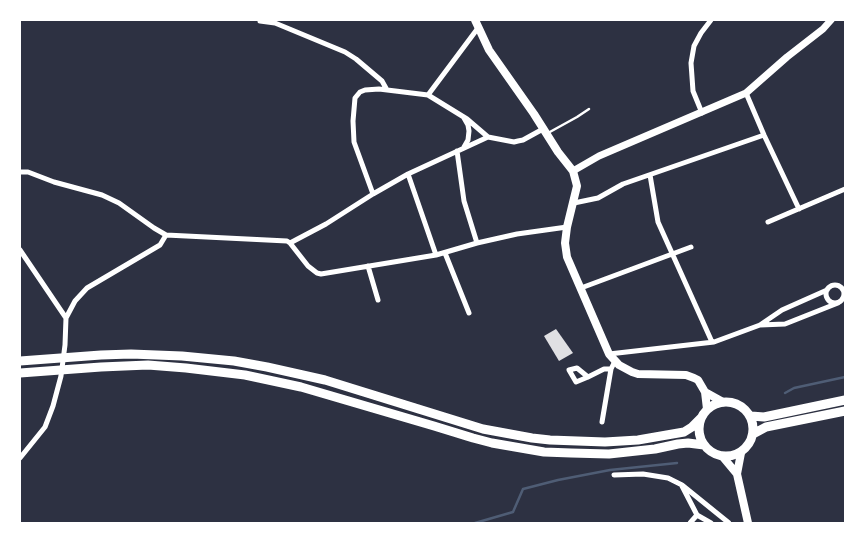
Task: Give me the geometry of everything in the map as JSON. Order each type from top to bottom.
[{"type":"main road","points":[[475,20],[489,50],[573,171],[577,186],[567,227],[565,243],[567,256],[610,354],[627,370],[638,374],[691,376],[698,380],[705,392],[708,409]]},
{"type":"main road","points":[[23,361],[101,354],[145,354],[234,361],[325,380],[483,429],[550,440],[605,442],[645,439],[684,432],[702,418],[708,409],[715,404],[731,402],[739,405],[751,416],[754,434],[747,448],[741,453],[735,456],[715,454],[704,445],[700,436],[699,427],[702,418]]},
{"type":"main road","points":[[23,373],[136,365],[164,366],[236,374],[301,387],[473,438],[530,450],[571,454],[609,454],[688,443],[704,445]]},
{"type":"main road","points":[[705,392],[723,402]]},
{"type":"main road","points":[[751,416],[764,417],[845,400]]},
{"type":"main road","points":[[754,434],[766,428],[845,412]]},
{"type":"main road","points":[[741,453],[737,474],[748,523]]},
{"type":"main road","points":[[722,456],[737,474]]},
{"type":"street","points":[[702,112],[694,91],[691,63],[694,46],[711,20]]},
{"type":"street","points":[[573,171],[599,156],[746,93],[823,29],[831,20]]},
{"type":"street","points":[[260,21],[275,23],[345,52],[382,81],[387,90]]},
{"type":"street","points":[[428,95],[478,28]]},
{"type":"street","points":[[373,194],[354,142],[355,98],[360,92],[365,90],[387,90],[428,95],[462,116],[488,136],[514,142],[545,131]]},
{"type":"street","points":[[746,93],[798,209]]},
{"type":"street","points":[[462,116],[468,125],[469,131],[468,140],[464,147]]},
{"type":"street","points":[[574,203],[598,198],[623,184],[764,135]]},
{"type":"street","points":[[290,244],[408,174],[488,136]]},
{"type":"street","points":[[457,151],[464,201],[477,243]]},
{"type":"street","points":[[20,172],[28,172],[54,182],[112,199],[166,235],[287,242],[308,266],[321,274],[436,255],[517,234],[567,227]]},
{"type":"street","points":[[408,174],[436,255]]},
{"type":"street","points":[[650,175],[658,222],[712,342]]},
{"type":"street","points":[[768,222],[845,189]]},
{"type":"street","points":[[20,458],[45,427],[53,406],[61,376],[66,318],[74,301],[88,288],[160,245],[166,235]]},
{"type":"street","points":[[581,288],[691,247]]},
{"type":"street","points":[[20,250],[66,318]]},
{"type":"street","points":[[445,252],[469,313]]},
{"type":"street","points":[[368,266],[378,300]]},
{"type":"street","points":[[610,354],[712,342],[760,325],[782,310],[827,290],[831,286],[845,283]]},
{"type":"street","points":[[760,325],[782,325],[838,303],[844,298],[844,290],[838,286]]},
{"type":"street","points":[[827,290],[826,296],[829,301],[838,303]]},
{"type":"street","points":[[780,312],[778,318],[782,325]]},
{"type":"street","points":[[602,422],[611,369],[616,361]]},
{"type":"street","points":[[588,377],[604,369],[611,369]]},
{"type":"street","points":[[614,475],[644,474],[668,478],[682,485],[729,523]]},
{"type":"street","points":[[682,485],[696,515],[711,523]]},
{"type":"street","points":[[690,523],[696,515]]},
{"type":"lane","points":[[545,131],[577,117],[589,109]]},
{"type":"building","points":[[556,329],[573,353],[559,361],[544,336]]},
{"type":"waterway","points":[[785,393],[794,388],[845,377]]},
{"type":"waterway","points":[[475,523],[513,512],[523,489],[610,470],[677,463]]}]
